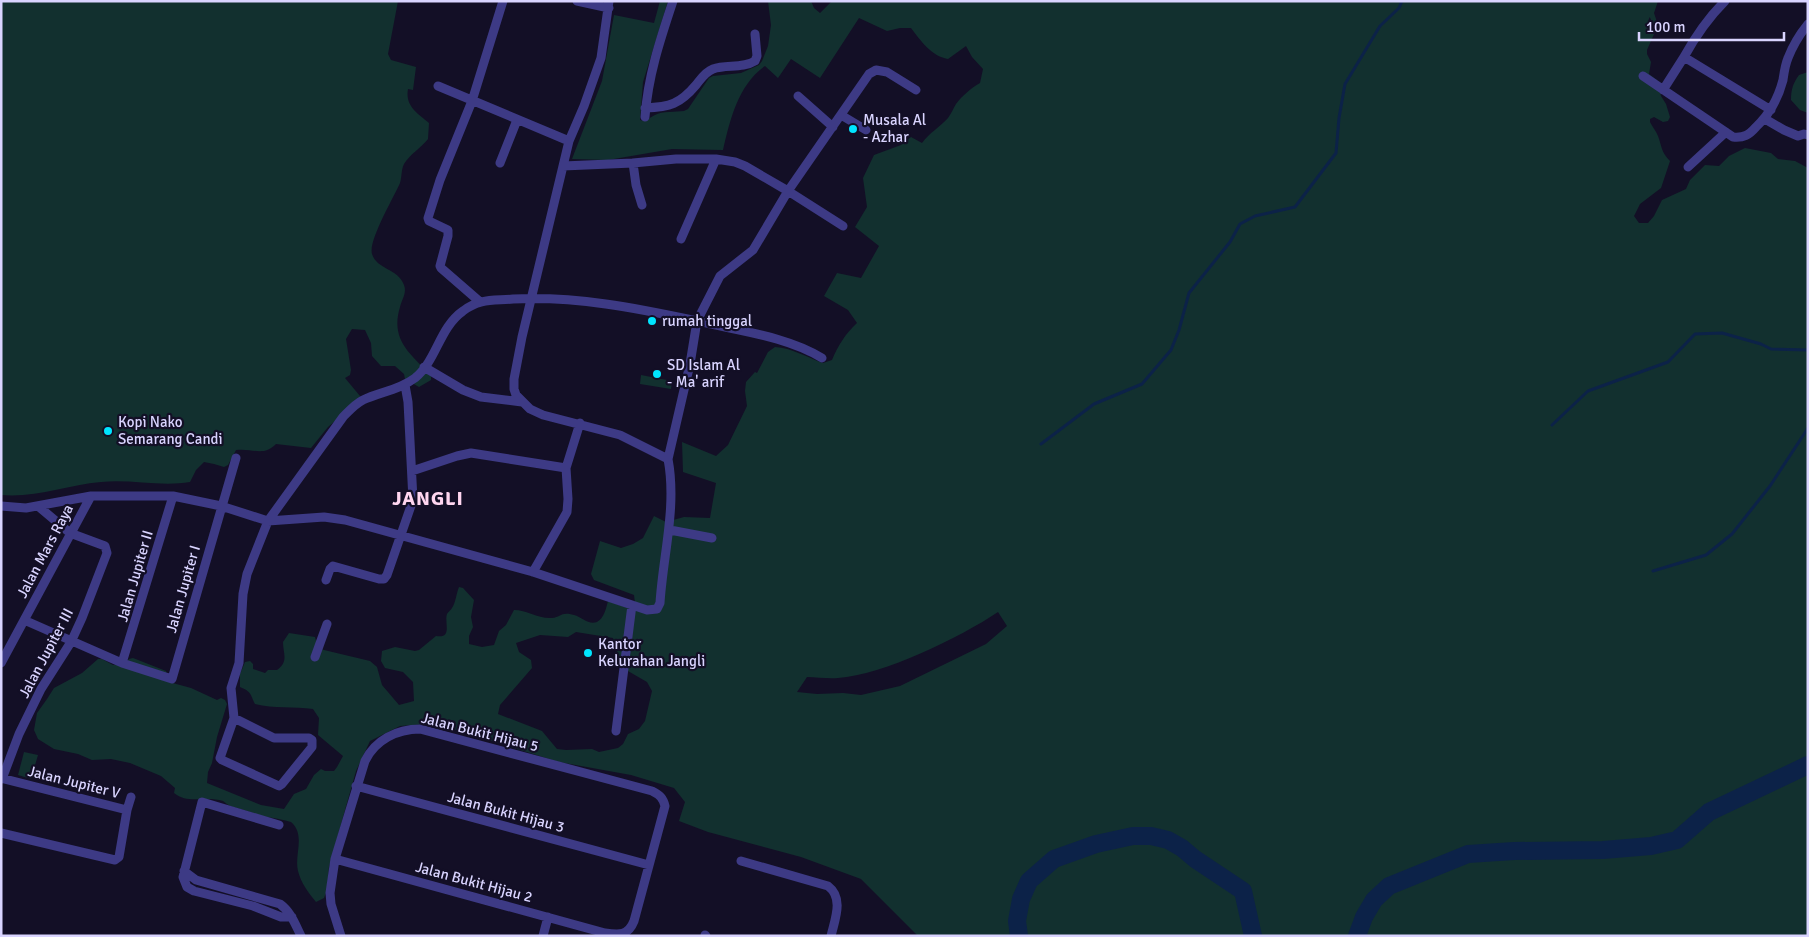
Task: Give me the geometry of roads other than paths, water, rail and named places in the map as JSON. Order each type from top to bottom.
[{"type":"street","points":[[479,301],[441,268],[448,230],[429,221],[428,218],[440,180],[472,101],[503,1]]},
{"type":"street","points":[[577,1],[609,5],[601,58],[569,141],[514,379],[514,389],[522,402],[530,409],[543,415],[620,435],[668,459]]},
{"type":"street","points":[[673,1],[653,64],[645,113],[679,102],[685,98],[702,77],[715,68],[751,64],[757,56],[755,34]]},
{"type":"street","points":[[1663,90],[1701,31],[1725,1]]},
{"type":"street","points":[[1643,76],[1732,137],[1744,137],[1765,119],[1771,110],[1782,82],[1787,60],[1796,40],[1808,24]]},
{"type":"street","points":[[1684,57],[1771,110]]},
{"type":"street","points":[[1,506],[10,508],[38,506],[91,496],[173,496],[221,506],[268,521],[324,517],[345,520],[533,572],[653,611],[659,607],[670,530],[671,486],[668,459],[690,364],[697,320],[720,276],[753,250],[788,191],[869,74],[876,70],[887,72],[916,90]]},
{"type":"street","points":[[438,86],[569,141]]},
{"type":"street","points":[[798,96],[833,127]]},
{"type":"street","points":[[841,115],[866,130]]},
{"type":"street","points":[[1765,119],[1798,136],[1808,135]]},
{"type":"street","points":[[500,163],[516,120]]},
{"type":"street","points":[[1688,167],[1726,132]]},
{"type":"street","points":[[563,166],[676,159],[716,159],[735,162],[788,191],[843,226]]},
{"type":"street","points":[[680,239],[716,159]]},
{"type":"street","points":[[633,163],[636,185],[642,205]]},
{"type":"street","points":[[234,718],[274,738],[309,738],[312,740],[312,747],[282,784],[276,786],[220,758],[234,718],[231,688],[240,658],[244,584],[268,521],[343,417],[362,400],[406,385],[424,367],[445,329],[463,310],[479,301],[532,298],[575,299],[697,320],[781,341],[802,348],[822,358]]},
{"type":"street","points":[[424,367],[463,390],[481,397],[522,402]]},
{"type":"street","points":[[326,580],[330,569],[335,566],[384,579],[412,505],[412,471],[406,385]]},
{"type":"street","points":[[533,572],[567,512],[566,468],[580,424]]},
{"type":"street","points":[[412,471],[471,453],[566,468]]},
{"type":"street","name":"Jalan Jupiter I","points":[[172,679],[236,458]]},
{"type":"street","name":"Jalan Mars Raya","points":[[1,664],[91,496]]},
{"type":"street","name":"Jalan Jupiter II","points":[[122,664],[173,496]]},
{"type":"street","points":[[38,506],[70,533]]},
{"type":"street","points":[[670,530],[712,538]]},
{"type":"street","name":"Jalan Jupiter III","points":[[2,778],[19,734],[41,689],[71,642],[107,553],[105,546],[70,533]]},
{"type":"street","points":[[616,731],[632,605]]},
{"type":"street","name":"Jalan Mars Raya","points":[[24,620],[122,664],[172,679]]},
{"type":"street","points":[[315,657],[327,624]]},
{"type":"street","name":"Jalan Bukit Hijau 5","points":[[340,936],[332,909],[330,893],[335,859],[356,786],[369,753],[376,745],[407,729],[420,729],[652,791],[660,795],[664,800],[664,814],[649,865]]},
{"type":"street","name":"Jalan Jupiter V","points":[[2,778],[127,810],[131,797]]},
{"type":"street","name":"Jalan Bukit Hijau 3","points":[[356,786],[649,865]]},
{"type":"street","points":[[280,825],[202,802],[184,871],[184,882],[187,887],[194,891],[252,906],[281,917],[292,917],[301,936]]},
{"type":"street","points":[[1,833],[115,860],[119,857],[127,810]]},
{"type":"street","name":"Jalan Bukit Hijau 2","points":[[335,859],[604,933],[616,934],[624,933],[631,929],[649,865]]},
{"type":"street","points":[[741,861],[828,886],[834,890],[838,906],[831,936]]},
{"type":"street","points":[[543,936],[548,917]]},
{"type":"waterway","points":[[1041,444],[1094,404],[1142,384],[1171,350],[1179,330],[1189,293],[1230,242],[1240,224],[1255,216],[1295,207],[1336,153],[1339,118],[1345,84],[1380,26],[1399,8],[1402,1]]},
{"type":"waterway","points":[[1552,425],[1588,391],[1668,362],[1695,334],[1722,333],[1761,344],[1771,349],[1808,350]]},
{"type":"waterway","points":[[1653,571],[1706,555],[1732,534],[1770,486],[1808,428]]},
{"type":"waterway","points":[[1357,936],[1364,917],[1374,900],[1389,886],[1468,854],[1514,851],[1603,850],[1651,846],[1677,840],[1709,812],[1808,765]]},
{"type":"waterway","points":[[1019,936],[1017,921],[1021,899],[1029,881],[1054,859],[1096,844],[1133,836],[1151,836],[1168,840],[1243,891],[1253,936]]},
{"type":"place","name":"Musala Al - Azhar","points":[[853,129]]},
{"type":"place","name":"rumah tinggal","points":[[652,321]]},
{"type":"place","name":"SD Islam Al - Ma' arif","points":[[657,374]]},
{"type":"place","name":"Kopi Nako Semarang Candi","points":[[108,431]]},
{"type":"place","name":"Kantor Kelurahan Jangli","points":[[588,653]]},
{"type":"district","name":"JANGLI","points":[[428,498]]}]
